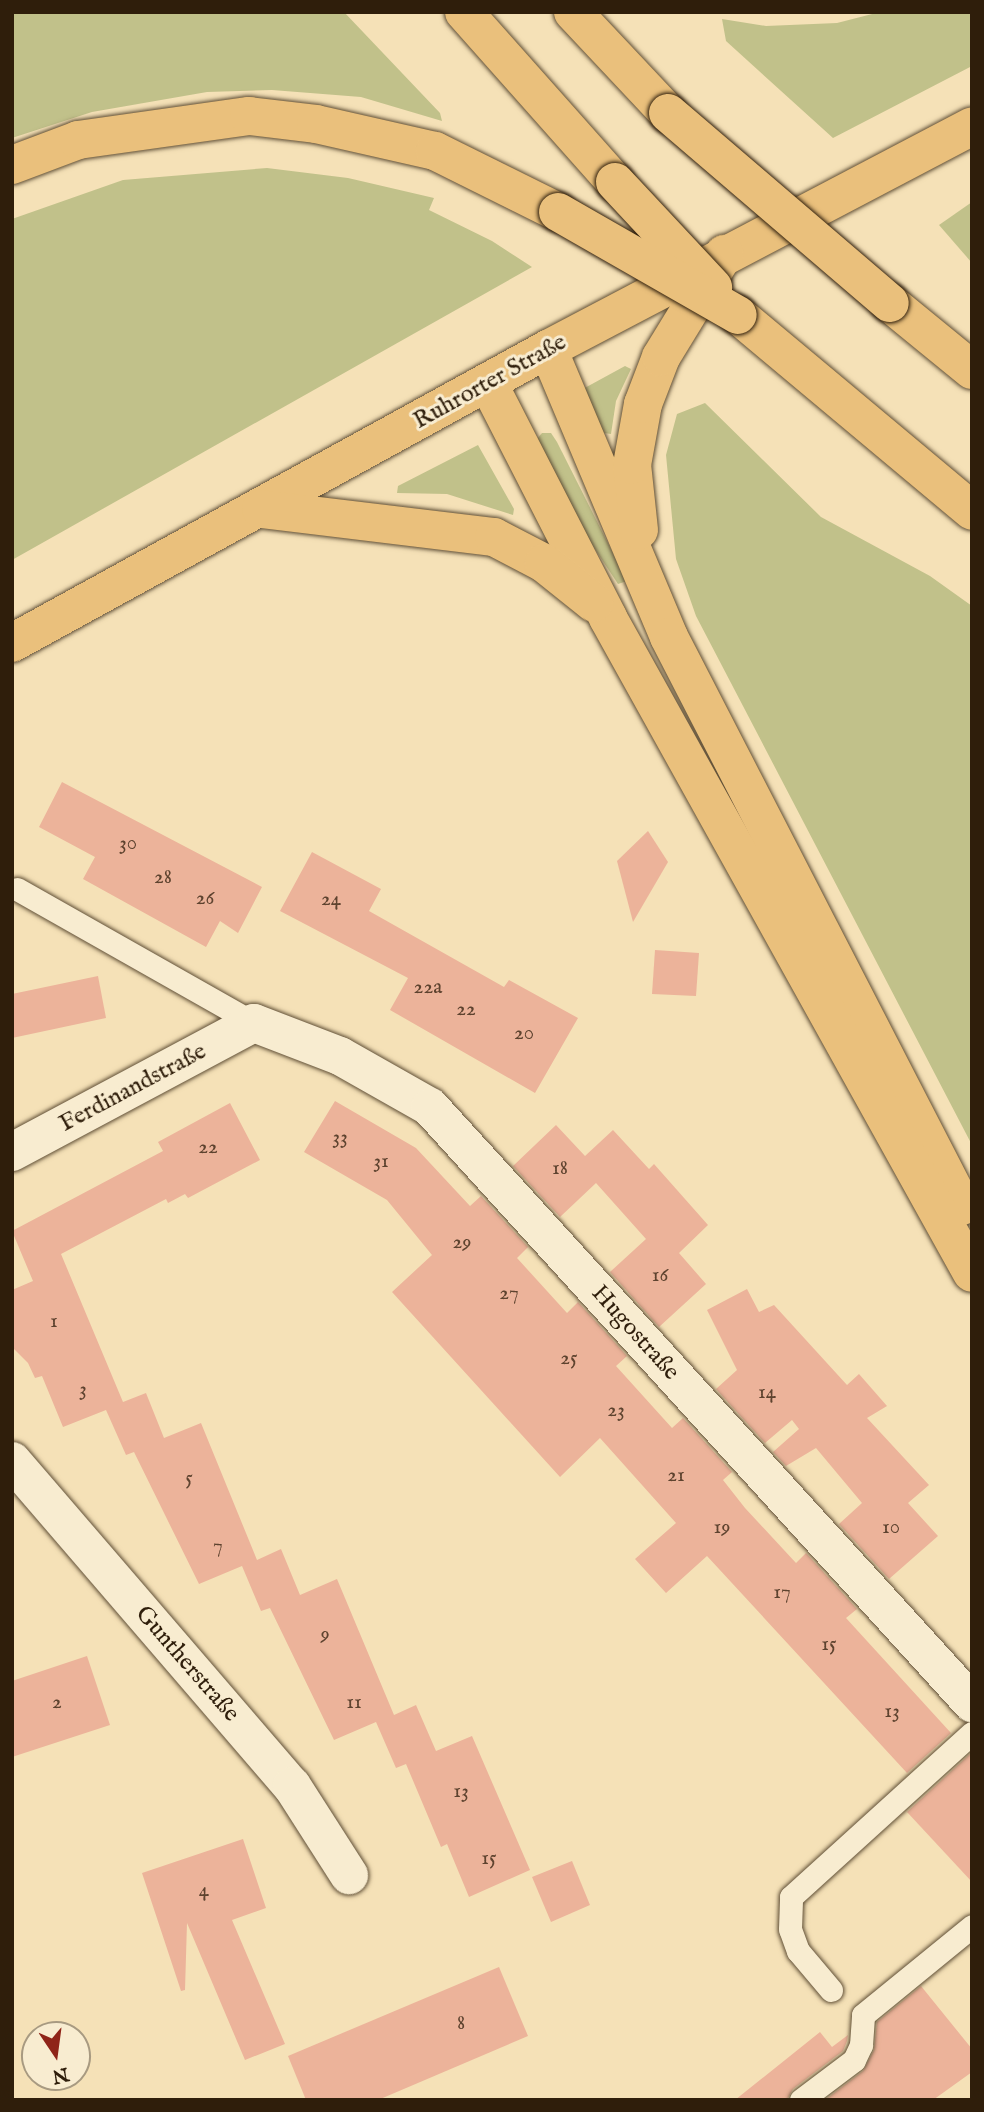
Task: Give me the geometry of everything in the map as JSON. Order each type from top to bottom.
[{"type":"main road","points":[[464,12],[738,315],[972,511]]},
{"type":"main road","points":[[573,12],[668,113],[972,370]]},
{"type":"main road","points":[[12,165],[78,140],[249,116],[316,124],[435,151],[558,212],[738,315]]},
{"type":"main road","name":"Ruhrorter Straße","points":[[12,643],[724,254],[972,126]]},
{"type":"main road","points":[[669,637],[634,511],[632,465],[643,404],[661,357],[724,254]]},
{"type":"main road","points":[[548,349],[669,637],[972,1223]]},
{"type":"main road","points":[[488,383],[608,618],[972,1273]]},
{"type":"main road","points":[[261,509],[494,537],[544,563],[608,618]]},
{"type":"street","name":"Ferdinandstraße","points":[[12,1152],[254,1023]]},
{"type":"street","name":"Hugostraße","points":[[254,1023],[340,1056],[430,1107],[972,1703]]},
{"type":"street","name":"Guntherstraße","points":[[12,1461],[292,1786],[349,1875]]},
{"type":"lane","points":[[17,889],[254,1023]]},
{"type":"lane","points":[[831,1990],[798,1951],[790,1929],[791,1897],[972,1733]]},
{"type":"lane","points":[[801,2100],[854,2060],[861,2045],[863,2015],[972,1926]]},
{"type":"green space","points":[[12,12],[344,12],[440,113],[442,121],[361,97],[272,90],[207,92],[92,112],[12,138]]},
{"type":"green space","points":[[880,12],[972,12],[972,66],[833,138],[726,41],[722,19],[766,26],[837,23]]},
{"type":"green space","points":[[267,168],[348,178],[434,198],[429,210],[492,241],[532,267],[12,560],[12,219],[123,180]]},
{"type":"green space","points":[[972,202],[972,263],[939,225]]},
{"type":"green space","points":[[625,366],[631,369],[616,401],[611,434],[604,433],[581,390]]},
{"type":"green space","points":[[705,403],[821,517],[930,576],[972,606],[972,1145],[696,616],[676,559],[666,455],[677,414]]},
{"type":"green space","points":[[542,433],[551,433],[557,442],[627,581],[618,584],[544,472],[537,439]]},
{"type":"green space","points":[[478,445],[514,509],[513,515],[447,494],[397,493],[398,486]]},
{"type":"building","points":[[62,782],[262,887],[238,933],[220,921],[206,947],[83,879],[95,857],[39,827]]},
{"type":"building","points":[[648,831],[668,862],[633,922],[617,861]]},
{"type":"building","points":[[312,852],[381,889],[369,911],[504,987],[509,980],[578,1018],[535,1093],[390,1010],[408,978],[280,911]]},
{"type":"building","points":[[655,950],[699,953],[696,996],[652,994]]},
{"type":"building","points":[[98,976],[106,1018],[12,1038],[12,994]]},
{"type":"building","points":[[335,1101],[416,1148],[470,1206],[481,1196],[528,1247],[517,1258],[567,1313],[578,1302],[627,1356],[616,1366],[672,1428],[683,1418],[732,1472],[723,1480],[745,1508],[796,1563],[806,1553],[857,1609],[846,1618],[951,1733],[907,1773],[707,1556],[666,1593],[635,1559],[676,1523],[600,1438],[560,1477],[392,1292],[432,1255],[387,1200],[304,1152]]},
{"type":"building","points":[[230,1103],[260,1160],[188,1198],[185,1194],[168,1203],[166,1199],[61,1254],[123,1402],[146,1393],[164,1438],[201,1423],[257,1560],[281,1549],[300,1595],[337,1579],[394,1715],[416,1705],[436,1751],[472,1736],[530,1870],[469,1897],[447,1844],[441,1847],[406,1764],[396,1768],[376,1722],[334,1740],[270,1608],[261,1611],[242,1566],[199,1584],[134,1452],[126,1455],[106,1410],[63,1427],[42,1376],[35,1378],[28,1363],[12,1347],[12,1290],[33,1281],[12,1231],[163,1151],[158,1142]]},
{"type":"building","points":[[556,1125],[585,1156],[613,1130],[649,1169],[654,1164],[708,1225],[679,1253],[706,1284],[659,1327],[610,1272],[646,1239],[596,1183],[560,1217],[513,1166]]},
{"type":"building","points":[[747,1289],[759,1312],[774,1305],[847,1385],[859,1374],[887,1406],[867,1418],[929,1485],[908,1503],[938,1536],[889,1579],[839,1524],[862,1503],[816,1448],[786,1466],[773,1452],[799,1429],[792,1420],[765,1443],[716,1389],[737,1370],[707,1310]]},
{"type":"building","points":[[87,1656],[110,1725],[12,1757],[12,1681]]},
{"type":"building","points":[[970,1754],[972,1756],[972,1882],[907,1812]]},
{"type":"building","points":[[243,1839],[266,1908],[232,1920],[285,2044],[245,2060],[187,1923],[185,1990],[181,1991],[142,1873]]},
{"type":"building","points":[[572,1861],[590,1905],[551,1922],[532,1877]]},
{"type":"building","points":[[499,1967],[528,2036],[378,2100],[306,2100],[288,2056]]},
{"type":"building","points":[[921,1986],[972,2049],[972,2072],[933,2100],[825,2100],[863,2071],[874,2050],[877,2022]]},
{"type":"building","points":[[820,2032],[832,2047],[848,2035],[843,2051],[793,2089],[787,2100],[735,2100]]}]
